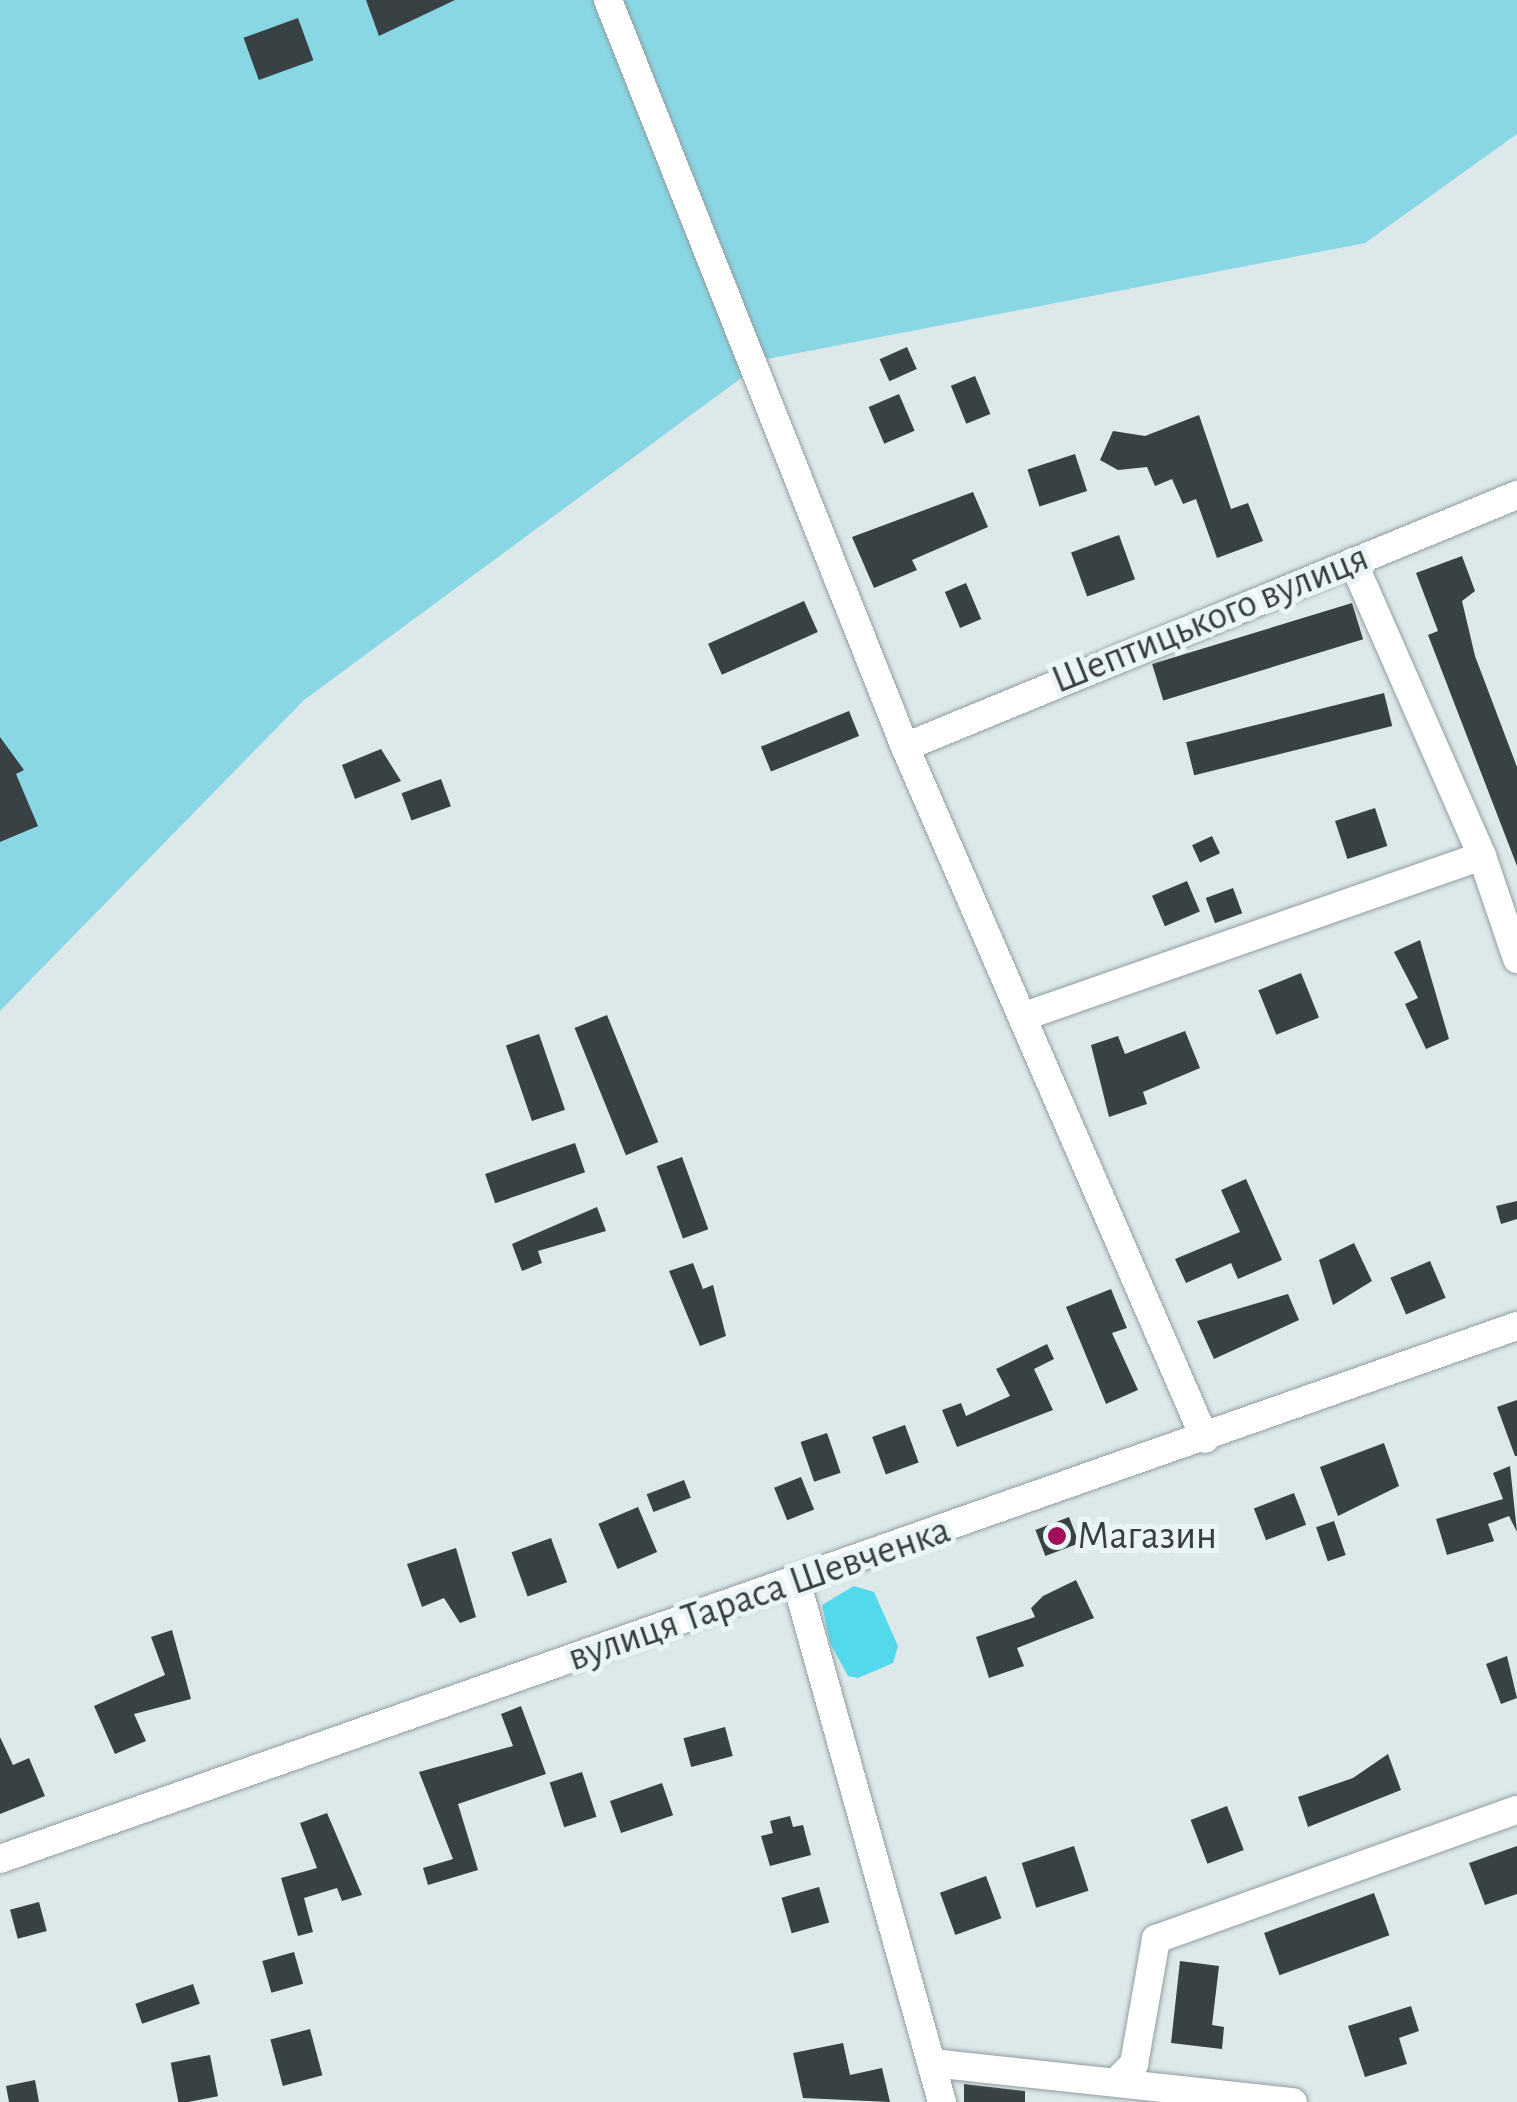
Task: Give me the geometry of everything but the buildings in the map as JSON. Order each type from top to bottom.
[{"type":"street","points":[[608,0],[905,747],[1026,1016],[1205,1439]]},
{"type":"street","name":"Шептицького вулиця","points":[[905,747],[1517,495]]},
{"type":"street","points":[[1353,562],[1482,856],[1517,959]]},
{"type":"street","points":[[1026,1016],[1482,856]]},
{"type":"street","name":"вулиця Тараса Шевченка","points":[[0,1860],[796,1584],[1517,1326]]},
{"type":"street","points":[[796,1584],[942,2102]]},
{"type":"street","points":[[1118,2080],[1135,2058],[1156,1939],[1517,1810]]},
{"type":"street","points":[[932,2063],[1118,2080],[1292,2102]]},
{"type":"shaded area","points":[[0,0],[1517,0],[1517,134],[1365,243],[767,359],[304,700],[0,1011]]},
{"type":"shaded area","points":[[854,1586],[874,1592],[898,1646],[893,1663],[858,1678],[848,1676],[830,1643],[822,1605]]},
{"type":"place","name":"Магазин","points":[[1057,1536]]}]
